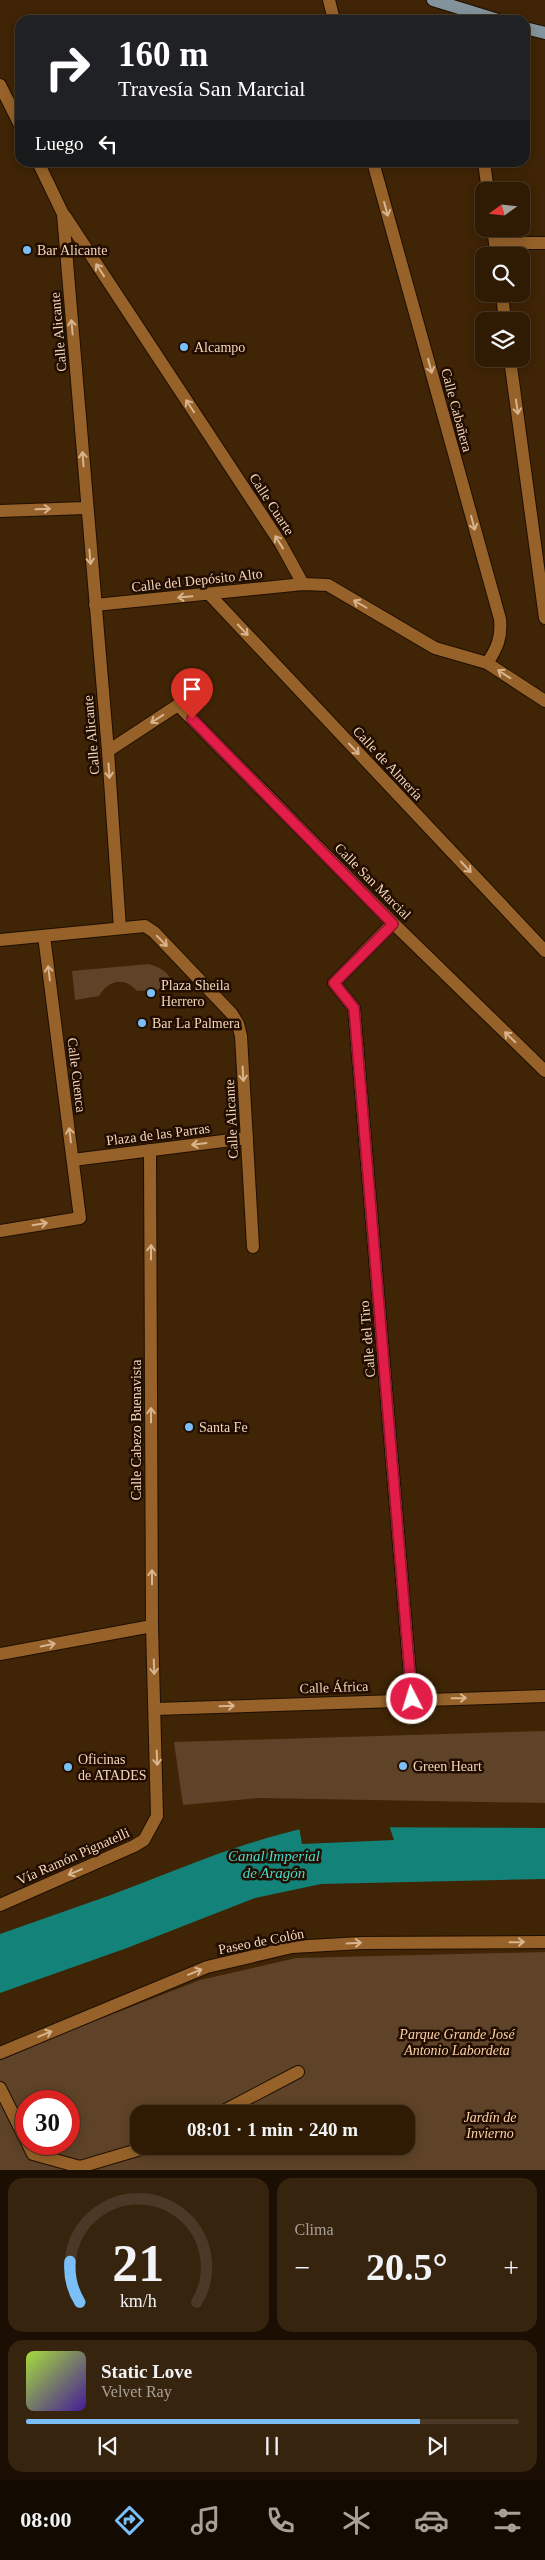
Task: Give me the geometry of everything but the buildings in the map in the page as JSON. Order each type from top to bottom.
[{"type":"main road","points":[[433,0],[464,15]]},
{"type":"main road","points":[[530,29],[545,33]]},
{"type":"street","points":[[329,0],[333,15]]},
{"type":"street","points":[[0,84],[15,115]]},
{"type":"street","name":"Calle Alicante","points":[[40,167],[64,214],[86,508],[108,751],[120,928],[145,926],[149,928],[235,1018],[241,1036],[253,1247]]},
{"type":"street","name":"Calle Cabañera","points":[[374,167],[500,619],[500,639],[496,650],[487,663]]},
{"type":"street","points":[[485,167],[487,182]]},
{"type":"street","name":"Calle Cuarte","points":[[64,214],[281,544],[303,584]]},
{"type":"street","points":[[494,238],[496,247]]},
{"type":"street","points":[[495,243],[545,243]]},
{"type":"street","points":[[511,367],[545,618]]},
{"type":"street","points":[[0,511],[86,508]]},
{"type":"street","points":[[303,584],[328,585],[435,648],[487,663],[545,699]]},
{"type":"street","name":"Calle del Depósito Alto","points":[[95,605],[303,584]]},
{"type":"street","name":"Calle de Almería","points":[[210,594],[544,947]]},
{"type":"street","name":"Calle San Marcial","points":[[108,751],[178,705],[393,924],[545,1071]]},
{"type":"street","name":"Calle del Tiro","points":[[393,924],[334,983],[354,1008],[412,1699]]},
{"type":"street","points":[[0,940],[120,928]]},
{"type":"street","name":"Calle Cuenca","points":[[0,1231],[80,1218],[44,936]]},
{"type":"street","name":"Plaza de las Parras","points":[[73,1160],[247,1138]]},
{"type":"street","name":"Calle Cabezo Buenavista","points":[[150,1150],[152,1626],[155,1709]]},
{"type":"street","points":[[0,1654],[152,1626]]},
{"type":"street","name":"Calle África","points":[[155,1709],[545,1696]]},
{"type":"street","name":"Vía Ramón Pignatelli","points":[[0,1905],[144,1840],[157,1816],[155,1709]]},
{"type":"street","name":"Paseo de Colón","points":[[0,2052],[207,1967],[292,1947],[361,1943],[545,1942]]},
{"type":"street","points":[[235,2105],[298,2072]]},
{"type":"street","points":[[0,2088],[15,2118]]},
{"type":"street","points":[[37,2155],[80,2167],[130,2152]]},
{"type":"green space","points":[[149,964],[158,967],[169,976],[171,980],[167,989],[137,991],[127,983],[117,982],[107,986],[99,996],[75,1000],[72,971]]},
{"type":"green space","points":[[545,1731],[545,1803],[260,1798],[183,1805],[174,1742]]},
{"type":"green space","name":"Parque Grande José Antonio Labordeta","points":[[545,1952],[545,2170],[0,2170],[0,2058],[200,1980],[296,1958]]},
{"type":"water","name":"Canal Imperial de Aragón","points":[[310,1827],[545,1828],[545,1879],[321,1884],[255,1898],[127,1948],[0,1993],[0,1934],[232,1849],[283,1833]]},
{"type":"pier","points":[[389,1825],[394,1840],[302,1844],[299,1827]]},
{"type":"place","name":"Bar Alicante","points":[[27,250]]},
{"type":"place","name":"Alcampo","points":[[184,347]]},
{"type":"place","name":"Plaza Sheila Herrero","points":[[151,993]]},
{"type":"place","name":"Bar La Palmera","points":[[142,1023]]},
{"type":"place","name":"Santa Fe","points":[[189,1427]]},
{"type":"place","name":"Green Heart","points":[[403,1766]]},
{"type":"place","name":"Oficinas de ATADES","points":[[68,1767]]},
{"type":"route","points":[[192,719],[393,924],[334,983],[354,1008],[412,1699]]},
{"type":"park label","name":"Jardín de Invierno","points":[[490,2126]]}]
